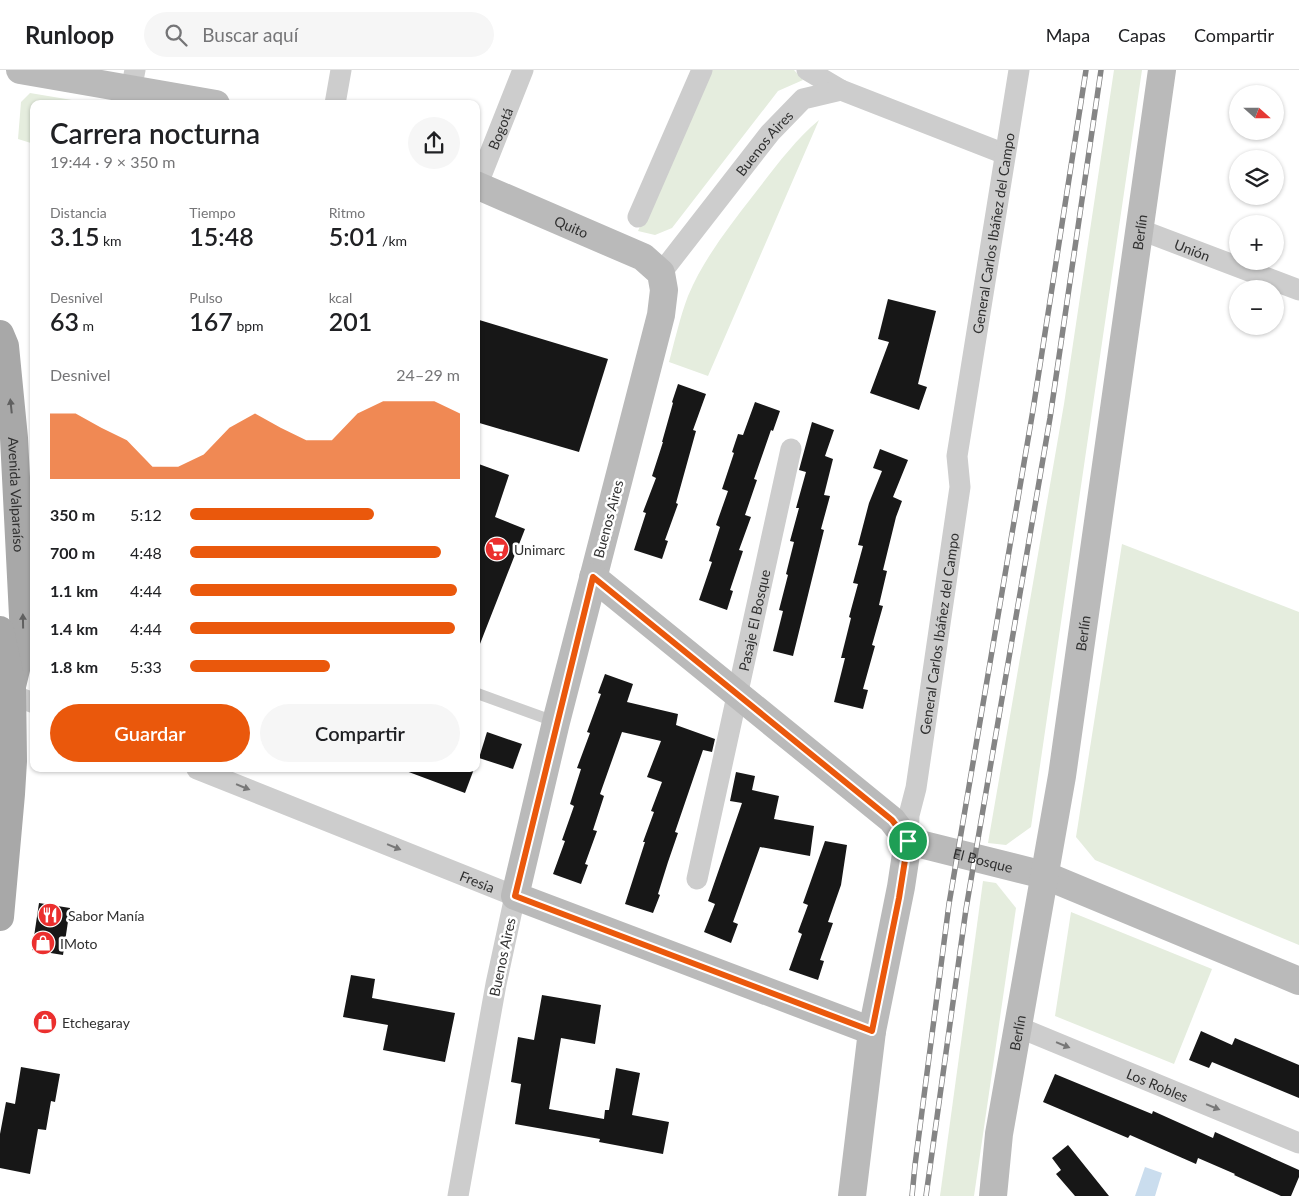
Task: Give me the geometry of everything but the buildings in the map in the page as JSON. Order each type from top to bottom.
[{"type":"main road","points":[[20,70],[133,80],[202,100]]},
{"type":"main road","name":"Berlín","points":[[993,1196],[1000,1134],[1062,776],[1162,70]]},
{"type":"main road","name":"Quito","points":[[480,187],[643,257],[661,273]]},
{"type":"main road","name":"Buenos Aires","points":[[515,896],[556,722],[661,315],[664,290],[661,273]]},
{"type":"main road","name":"Avenida Valparaíso","points":[[0,334],[5,346],[22,515],[24,636],[6,760],[0,917]]},
{"type":"main road","points":[[593,577],[892,820],[908,841]]},
{"type":"main road","name":"Avenida Valparaíso","points":[[0,630],[15,692]]},
{"type":"main road","name":"El Bosque","points":[[908,841],[1044,875],[1299,981]]},
{"type":"main road","name":"General Carlos Ibáñez del Campo","points":[[852,1196],[872,1031],[899,898],[908,841]]},
{"type":"main road","name":"Fresia","points":[[515,896],[872,1031]]},
{"type":"street","points":[[336,100],[341,70]]},
{"type":"street","name":"Bogotá","points":[[480,178],[523,70]]},
{"type":"street","points":[[638,217],[702,70]]},
{"type":"street","points":[[807,70],[841,90],[1005,154]]},
{"type":"street","name":"General Carlos Ibáñez del Campo","points":[[908,841],[909,815],[917,779],[960,486],[957,456],[1019,70]]},
{"type":"street","name":"Buenos Aires","points":[[661,273],[770,133],[803,99],[841,90]]},
{"type":"street","name":"Unión","points":[[1140,230],[1299,290]]},
{"type":"street","name":"Pasaje El Bosque","points":[[698,879],[791,449]]},
{"type":"street","name":"Fresia","points":[[205,772],[515,896]]},
{"type":"street","name":"Buenos Aires","points":[[458,1196],[496,984],[515,896]]},
{"type":"street","name":"Los Robles","points":[[1018,1027],[1299,1143]]},
{"type":"lane","points":[[480,694],[556,722]]},
{"type":"green space","points":[[707,70],[794,70],[803,80],[778,91],[672,228],[655,235],[638,231]]},
{"type":"green space","points":[[1114,70],[1142,70],[1031,827],[1006,845],[988,843],[1064,404]]},
{"type":"green space","points":[[30,93],[72,100],[30,100],[30,143],[18,139],[21,102]]},
{"type":"green space","points":[[819,120],[708,376],[669,362],[688,296],[709,257],[734,220],[792,147]]},
{"type":"green space","points":[[1122,544],[1299,612],[1299,945],[1095,860],[1076,837]]},
{"type":"green space","points":[[983,881],[996,883],[1016,908],[974,1196],[940,1196]]},
{"type":"green space","points":[[1071,912],[1212,969],[1174,1064],[1055,1016]]},
{"type":"water","points":[[1145,1167],[1162,1173],[1155,1196],[1135,1196]]},
{"type":"railway","points":[[912,1196],[949,904],[1033,410],[1086,70]]},
{"type":"railway","points":[[926,1196],[966,909],[1050,418],[1101,70]]},
{"type":"place","name":"Unimarc","points":[[497,549]]},
{"type":"place","name":"Sabor Manía","points":[[50,915]]},
{"type":"place","name":"IMoto","points":[[43,943]]},
{"type":"place","name":"Etchegaray","points":[[45,1022]]},
{"type":"route","points":[[593,577],[892,820],[908,841],[899,898],[872,1031],[515,896],[556,722],[593,577]]}]
